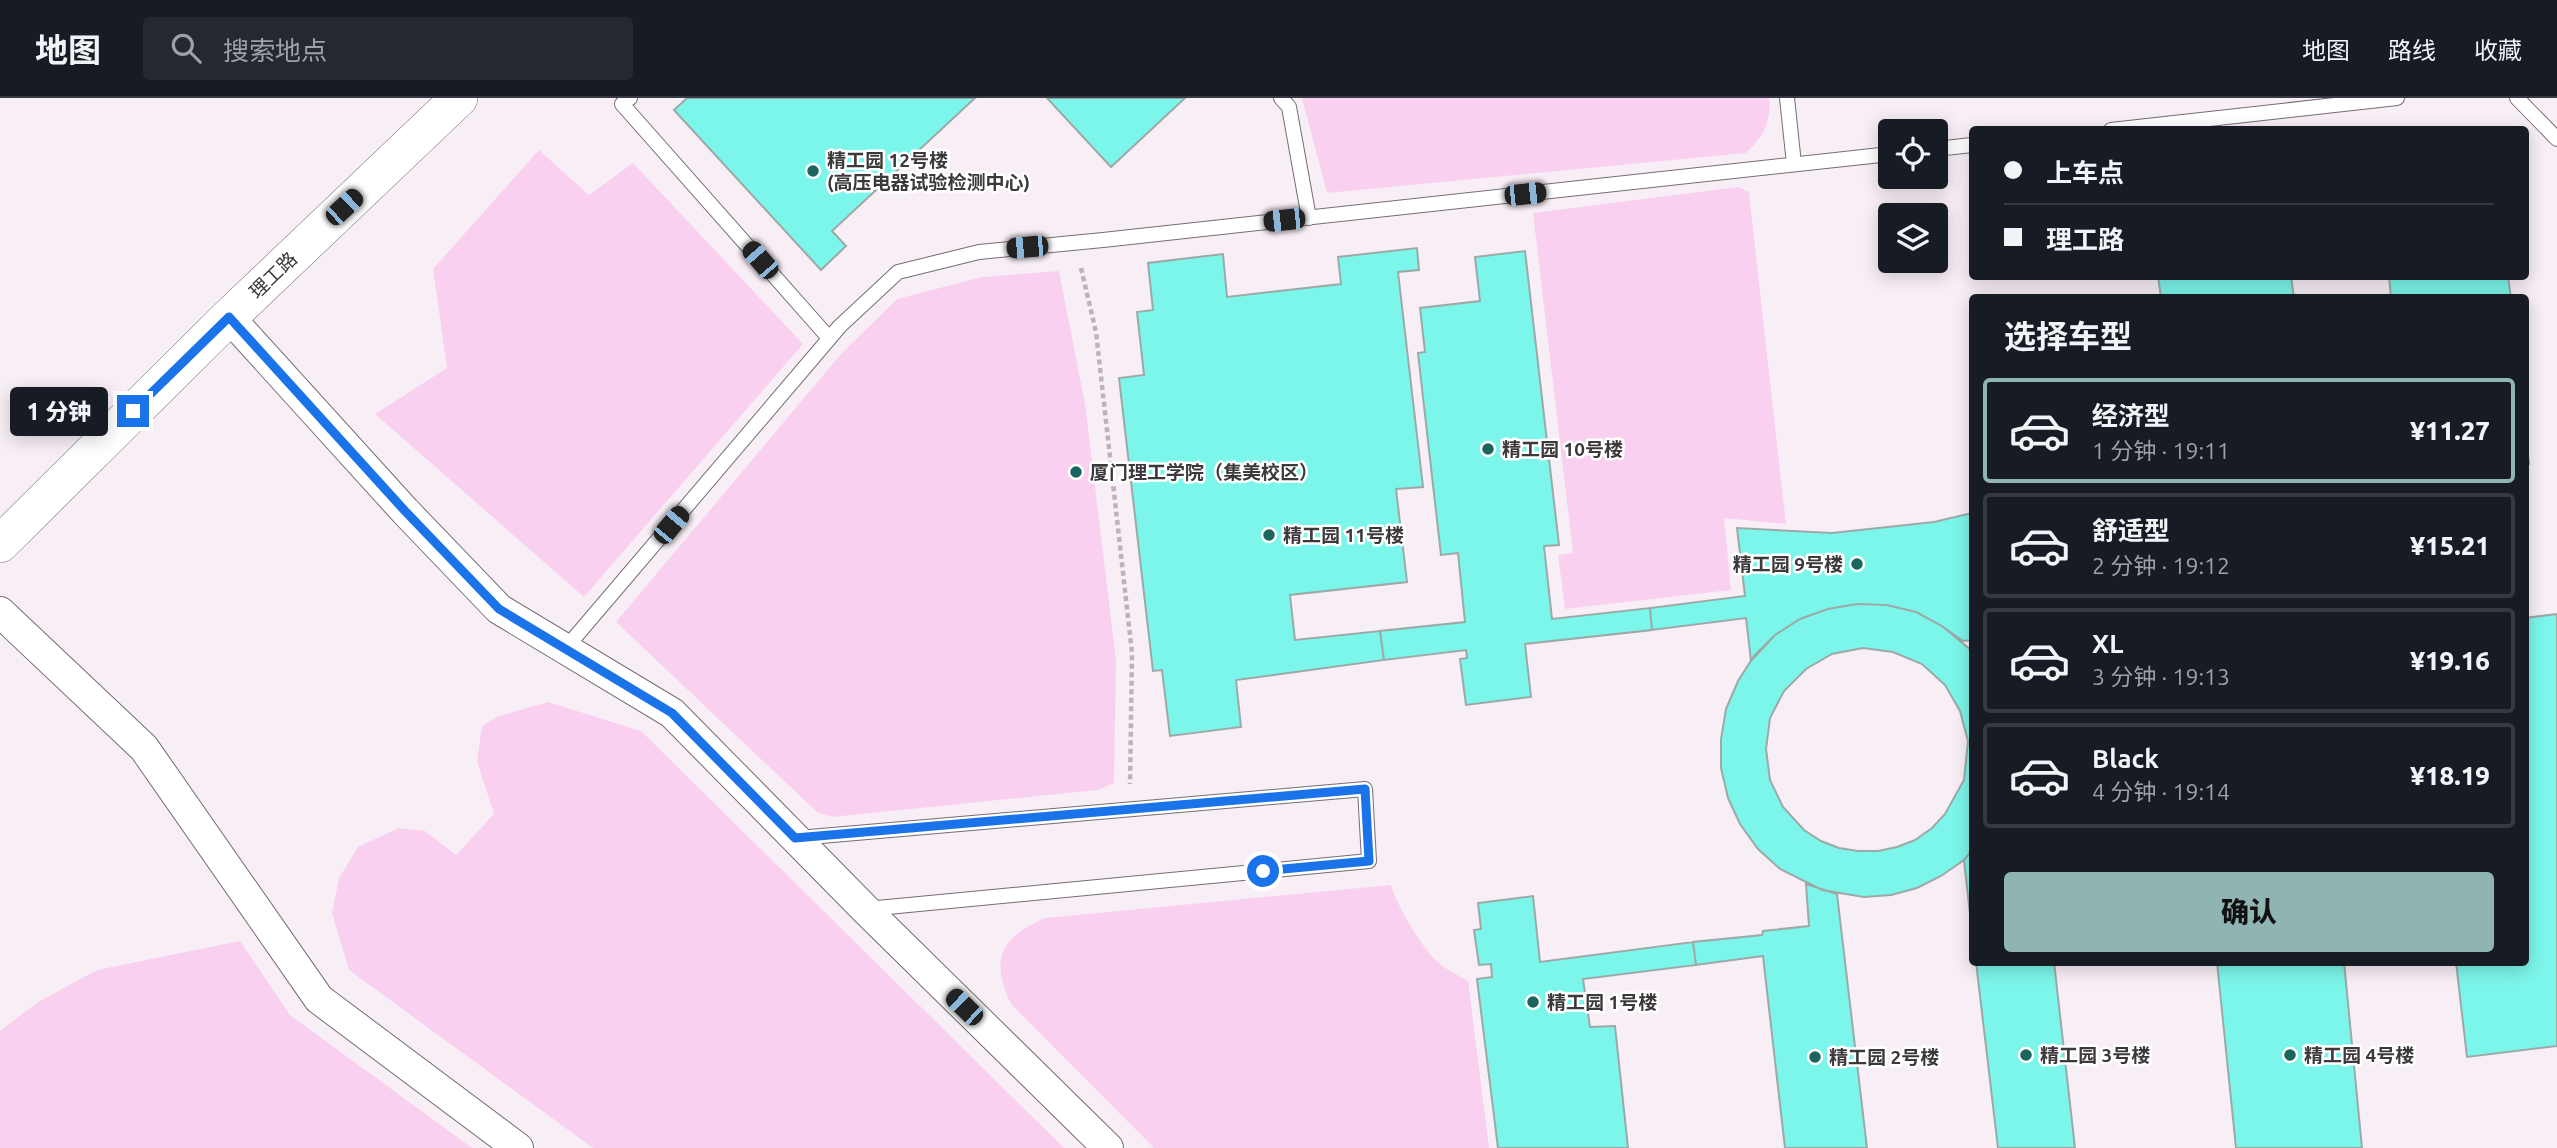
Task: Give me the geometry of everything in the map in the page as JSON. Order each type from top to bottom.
[{"type":"street","name":"理工路","points":[[0,544],[229,317],[459,98]]},
{"type":"street","points":[[229,317],[396,501],[499,609],[672,713],[866,910],[1108,1148]]},
{"type":"street","points":[[0,612],[144,748],[319,999],[519,1148]]},
{"type":"lane","points":[[629,98],[622,104],[829,338]]},
{"type":"lane","points":[[1282,98],[1289,107],[1309,218]]},
{"type":"lane","points":[[1787,98],[1794,164]]},
{"type":"lane","points":[[2139,126],[2296,104],[2397,98]]},
{"type":"lane","points":[[2517,98],[2557,139]]},
{"type":"lane","points":[[1948,148],[1969,145]]},
{"type":"lane","points":[[565,649],[829,338],[898,272],[979,251],[1076,243],[1878,155]]},
{"type":"lane","points":[[795,838],[1365,789],[1369,861],[866,910]]},
{"type":"path","points":[[1076,243],[1096,332],[1132,653],[1129,810]]},
{"type":"shaded area","points":[[1302,98],[1769,98],[1769,115],[1765,128],[1746,153],[1327,193]]},
{"type":"shaded area","points":[[539,150],[589,195],[633,163],[803,344],[584,597],[375,414],[447,368],[433,269]]},
{"type":"shaded area","points":[[1738,187],[1749,192],[1786,524],[1724,518],[1731,590],[1565,609],[1558,555],[1573,553],[1533,213]]},
{"type":"shaded area","points":[[1059,271],[1085,404],[1116,660],[1114,783],[1098,790],[832,817],[817,812],[616,622],[841,354],[897,299],[982,277]]},
{"type":"shaded area","points":[[548,702],[641,731],[1064,1148],[593,1148],[349,970],[332,913],[339,878],[358,847],[399,828],[425,831],[456,855],[494,814],[477,761],[482,726],[499,716]]},
{"type":"shaded area","points":[[1391,885],[1404,915],[1426,949],[1440,964],[1468,981],[1489,1148],[1154,1148],[1011,1004],[1001,974],[1003,952],[1009,942],[1045,918]]},
{"type":"shaded area","points":[[240,941],[290,1015],[472,1148],[0,1148],[0,1031],[38,1002],[97,970]]},
{"type":"building","name":"精工园 12号楼 (高压电器试验检测中心)","points":[[687,98],[975,98],[832,231],[846,246],[821,270],[674,110]]},
{"type":"building","name":"精工园 12号楼 (高压电器试验检测中心)","points":[[1047,98],[1185,98],[1111,167]]},
{"type":"building","name":"精工园 11号楼","points":[[1417,248],[1419,270],[1398,272],[1423,487],[1396,489],[1407,582],[1290,595],[1295,640],[1380,631],[1384,660],[1236,680],[1241,727],[1170,736],[1162,670],[1153,671],[1119,378],[1144,375],[1137,312],[1153,310],[1148,263],[1223,254],[1227,297],[1341,284],[1338,257]]},
{"type":"building","name":"精工园 10号楼","points":[[1525,251],[1559,545],[1544,546],[1552,619],[1650,608],[1652,630],[1525,644],[1531,697],[1466,705],[1460,659],[1467,658],[1466,650],[1384,660],[1380,631],[1465,622],[1458,553],[1441,555],[1418,353],[1425,352],[1420,308],[1480,301],[1475,257]]},
{"type":"building","points":[[2159,280],[2292,280],[2293,294],[2160,294]]},
{"type":"building","points":[[2389,280],[2509,280],[2510,294],[2391,294]]},
{"type":"building","name":"精工园 9号楼","points":[[1969,514],[1969,640],[1963,641],[1916,612],[1887,605],[1857,604],[1828,609],[1800,619],[1775,635],[1751,661],[1746,618],[1652,630],[1650,608],[1745,596],[1737,528],[1832,533],[1934,522]]},
{"type":"building","points":[[1857,604],[1887,605],[1916,612],[1942,626],[1969,648],[1969,854],[1941,876],[1917,888],[1891,895],[1864,897],[1822,890],[1780,869],[1758,849],[1740,824],[1728,798],[1721,768],[1721,739],[1726,709],[1738,681],[1754,656],[1775,635],[1800,619],[1828,609]],"holes":[[[1863,648],[1893,652],[1922,664],[1945,685],[1960,711],[1968,741],[1964,780],[1945,814],[1915,840],[1897,847],[1858,851],[1821,841],[1804,830],[1783,807],[1770,780],[1766,749],[1770,718],[1784,691],[1806,669],[1832,654]]]},
{"type":"building","points":[[2557,614],[2557,1046],[2467,1057],[2456,966],[2529,966],[2529,618]]},
{"type":"building","points":[[1969,854],[1969,905],[1964,860]]},
{"type":"building","name":"精工园 2号楼","points":[[1806,884],[1837,894],[1867,1148],[1785,1148],[1763,956],[1696,965],[1693,942],[1762,935],[1763,931],[1809,926]]},
{"type":"building","name":"精工园 1号楼","points":[[1533,896],[1540,962],[1693,942],[1696,965],[1583,979],[1590,1027],[1615,1026],[1628,1148],[1498,1148],[1477,979],[1492,977],[1491,964],[1479,965],[1474,930],[1481,929],[1478,903]]},
{"type":"building","name":"精工园 3号楼","points":[[1976,966],[2054,966],[2075,1148],[1998,1148]]},
{"type":"building","name":"精工园 4号楼","points":[[2217,966],[2344,966],[2362,1148],[2236,1148]]},
{"type":"place","name":"精工园 12号楼 (高压电器试验检测中心)","points":[[813,171]]},
{"type":"place","name":"精工园 10号楼","points":[[1488,449]]},
{"type":"place","name":"厦门理工学院（集美校区）","points":[[1076,472]]},
{"type":"place","name":"精工园 11号楼","points":[[1269,535]]},
{"type":"place","name":"精工园 9号楼","points":[[1857,564]]},
{"type":"place","name":"精工园 1号楼","points":[[1533,1002]]},
{"type":"place","name":"精工园 3号楼","points":[[2026,1055]]},
{"type":"place","name":"精工园 4号楼","points":[[2290,1055]]},
{"type":"place","name":"精工园 2号楼","points":[[1815,1057]]},
{"type":"route","points":[[133,411],[229,317],[405,511],[499,609],[672,713],[795,838],[1365,789],[1369,861],[1263,871]]}]
